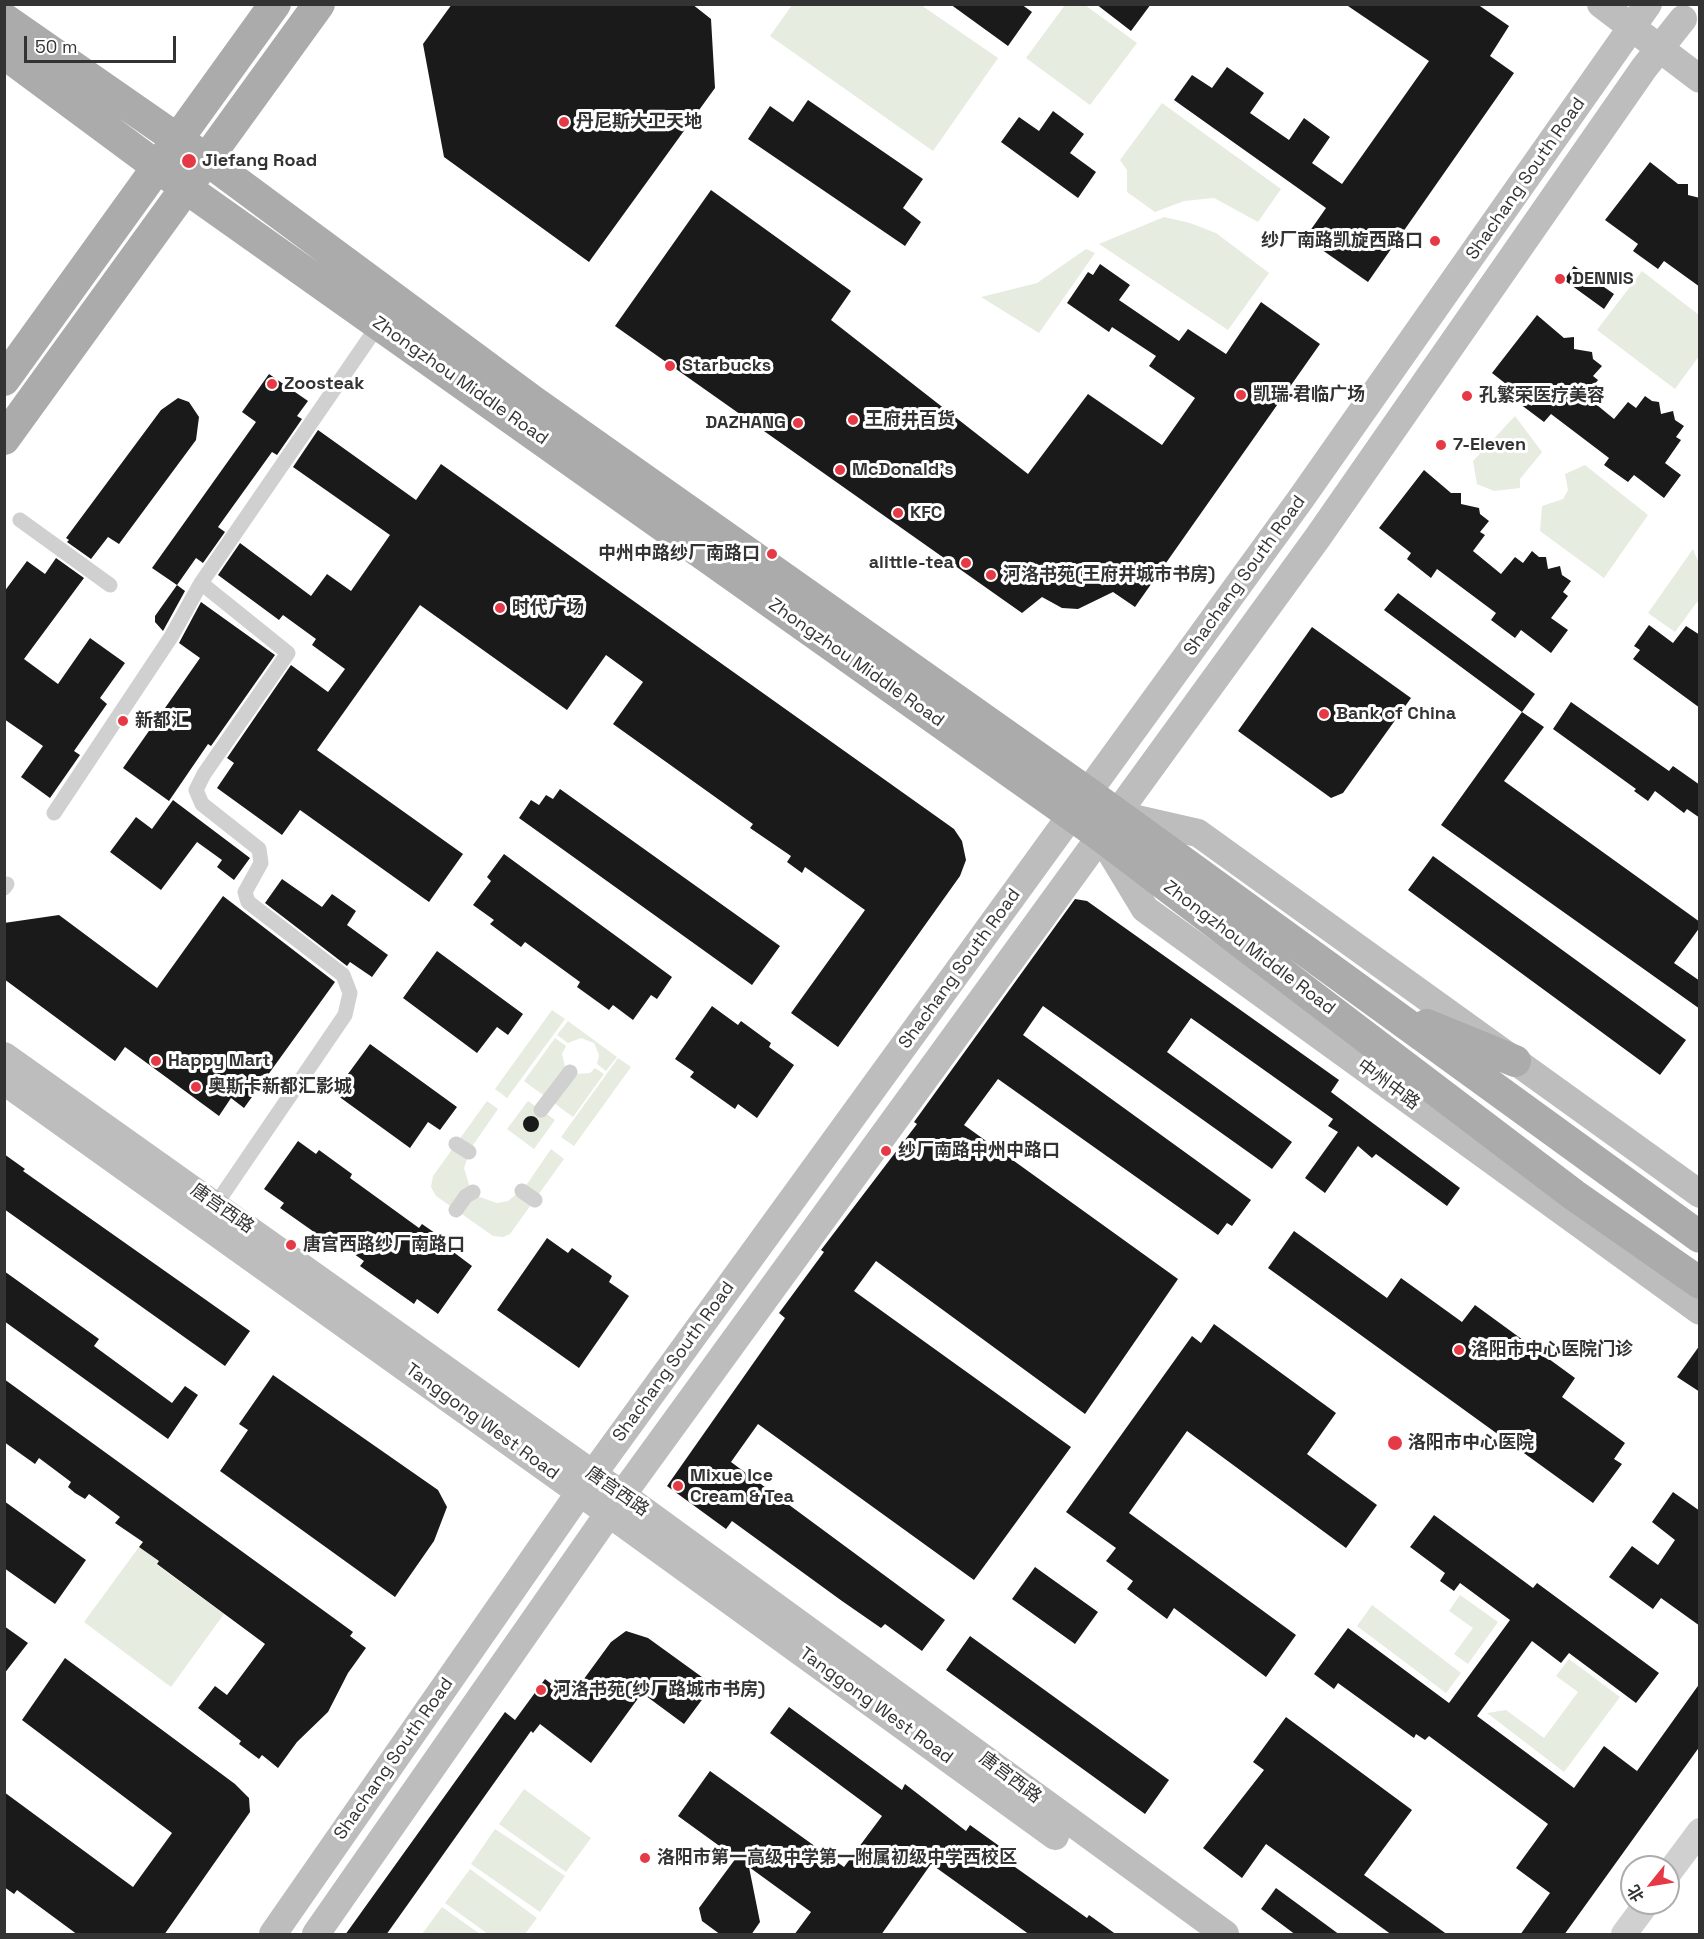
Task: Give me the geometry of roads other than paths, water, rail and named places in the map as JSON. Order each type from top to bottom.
[{"type":"main road","points":[[4,380],[275,4]]},
{"type":"main road","points":[[4,439],[319,4]]},
{"type":"main road","points":[[1600,4],[1700,79]]},
{"type":"main road","name":"Shachang South Road","points":[[273,1935],[586,1483],[1300,500],[1648,4]]},
{"type":"main road","name":"Shachang South Road","points":[[316,1935],[615,1504],[1329,521],[1681,18]]},
{"type":"main road","name":"Zhongzhou Middle Road","points":[[4,19],[207,160],[1109,826],[1379,1005],[1700,1238]]},
{"type":"main road","name":"Zhongzhou Middle Road","points":[[4,53],[186,188],[380,324],[1080,805]]},
{"type":"main road","points":[[1109,826],[1198,833],[1700,1194]]},
{"type":"main road","name":"Zhongzhou Middle Road","points":[[1109,826],[1574,1195],[1700,1283]]},
{"type":"main road","name":"中州中路","points":[[1109,826],[1145,909],[1700,1311]]},
{"type":"main road","points":[[1379,1005],[1515,1061]]},
{"type":"main road","name":"唐宫西路","points":[[4,1056],[210,1214]]},
{"type":"main road","name":"Tanggong West Road","points":[[4,1081],[210,1214],[586,1483],[1190,1935]]},
{"type":"main road","name":"唐宫西路","points":[[615,1504],[1225,1935]]},
{"type":"street","points":[[54,813],[171,637],[201,583],[380,324]]},
{"type":"street","points":[[20,520],[111,585]]},
{"type":"street","points":[[201,583],[288,653],[204,774],[196,790],[202,804],[259,849],[261,863],[245,892],[248,902],[343,975],[350,993],[345,1015],[210,1214]]},
{"type":"street","points":[[542,1110],[570,1072]]},
{"type":"street","points":[[456,1210],[466,1196],[473,1192]]},
{"type":"street","points":[[1680,1858],[1700,1831]]},
{"type":"street","points":[[1624,1935],[1638,1915]]},
{"type":"place","name":"丹尼斯大卫天地","points":[[564,122]]},
{"type":"place","name":"Jiefang Road","points":[[189,161]]},
{"type":"place","name":"纱厂南路凯旋西路口","points":[[1435,241]]},
{"type":"place","name":"DENNIS","points":[[1560,279]]},
{"type":"place","name":"Starbucks","points":[[670,366]]},
{"type":"place","name":"Zoosteak","points":[[272,384]]},
{"type":"place","name":"凯瑞·君临广场","points":[[1241,395]]},
{"type":"place","name":"孔繁荣医疗美容","points":[[1467,396]]},
{"type":"place","name":"王府井百货","points":[[853,420]]},
{"type":"place","name":"DAZHANG","points":[[798,423]]},
{"type":"place","name":"7-Eleven","points":[[1441,445]]},
{"type":"place","name":"McDonald's","points":[[840,470]]},
{"type":"place","name":"KFC","points":[[898,513]]},
{"type":"place","name":"中州中路纱厂南路口","points":[[772,554]]},
{"type":"place","name":"alittle-tea","points":[[966,563]]},
{"type":"place","name":"河洛书苑(王府井城市书房)","points":[[991,575]]},
{"type":"place","name":"时代广场","points":[[500,608]]},
{"type":"place","name":"Bank of China","points":[[1324,714]]},
{"type":"place","name":"新都汇","points":[[123,721]]},
{"type":"place","name":"Happy Mart","points":[[156,1061]]},
{"type":"place","name":"奥斯卡新都汇影城","points":[[196,1087]]},
{"type":"place","name":"纱厂南路中州中路口","points":[[886,1151]]},
{"type":"place","name":"唐宫西路纱厂南路口","points":[[291,1245]]},
{"type":"place","name":"洛阳市中心医院门诊","points":[[1459,1350]]},
{"type":"place","name":"洛阳市中心医院","points":[[1395,1443]]},
{"type":"place","name":"Mixue Ice Cream & Tea","points":[[678,1486]]},
{"type":"place","name":"河洛书苑(纱厂路城市书房)","points":[[541,1690]]},
{"type":"place","name":"洛阳市第一高级中学第一附属初级中学西校区","points":[[645,1858]]}]
